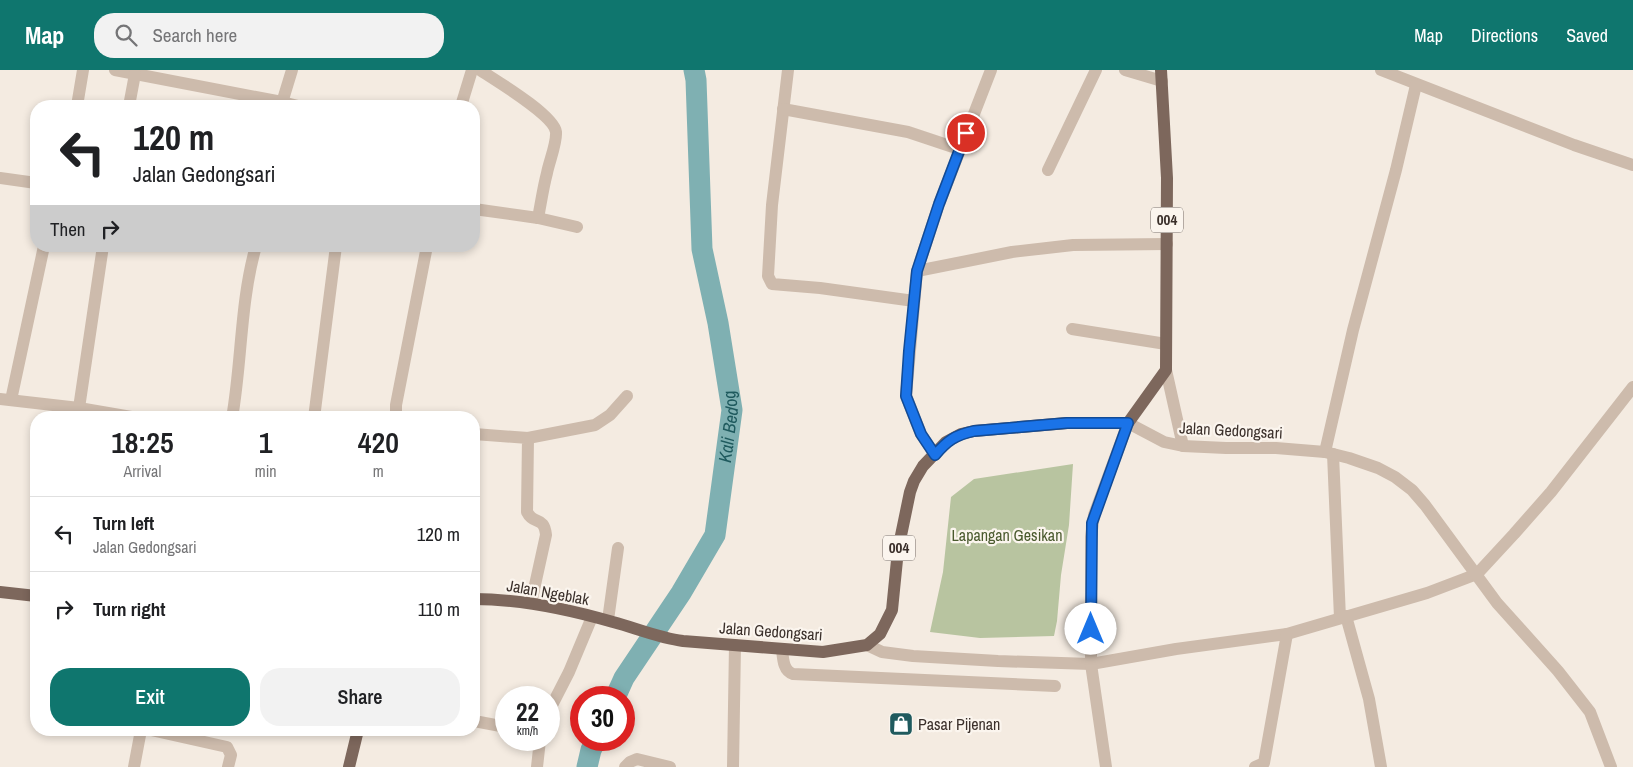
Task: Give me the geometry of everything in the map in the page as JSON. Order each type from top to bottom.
[{"type":"main road","name":"004","points":[[1161,75],[1166,178],[1166,370]]},
{"type":"main road","points":[[1128,423],[1166,370]]},
{"type":"main road","name":"Jalan Gedongsari","points":[[670,640],[823,652],[867,645],[880,634],[892,610],[898,550],[914,481],[924,466],[946,442],[961,434],[974,431],[1067,423],[1128,423]]},
{"type":"main road","points":[[0,592],[30,595]]},
{"type":"main road","name":"Jalan Ngeblak","points":[[480,599],[531,603],[612,622],[670,640]]},
{"type":"main road","points":[[349,767],[357,736]]},
{"type":"street","points":[[77,100],[83,70]]},
{"type":"street","points":[[115,70],[262,100]]},
{"type":"street","points":[[283,100],[292,70]]},
{"type":"street","points":[[463,100],[472,70]]},
{"type":"street","points":[[480,70],[529,103],[550,121],[556,130],[538,218]]},
{"type":"street","points":[[788,70],[772,205],[768,276],[772,284],[820,288],[914,301]]},
{"type":"street","points":[[935,455],[921,434],[906,396],[917,271],[939,204],[991,70]]},
{"type":"street","points":[[1048,170],[1096,70]]},
{"type":"street","points":[[1125,70],[1161,75]]},
{"type":"street","points":[[1381,70],[1574,145],[1633,165]]},
{"type":"street","points":[[130,100],[135,74]]},
{"type":"street","points":[[1381,767],[1369,699],[1343,617],[1329,453],[1353,330],[1396,170],[1416,85]]},
{"type":"street","points":[[783,109],[908,132],[960,149]]},
{"type":"street","points":[[0,178],[30,182]]},
{"type":"street","points":[[480,210],[538,218],[576,227]]},
{"type":"street","points":[[917,271],[1012,252],[1072,245],[1166,244]]},
{"type":"street","points":[[43,252],[6,399],[96,411]]},
{"type":"street","points":[[79,408],[102,252]]},
{"type":"street","points":[[233,411],[239,372],[247,281],[254,252]]},
{"type":"street","points":[[315,411],[335,252]]},
{"type":"street","points":[[396,411],[426,252]]},
{"type":"street","points":[[1072,329],[1166,344]]},
{"type":"street","points":[[1166,370],[1183,446]]},
{"type":"street","points":[[867,645],[882,652],[913,656],[1091,664],[1176,649],[1287,634],[1427,593],[1477,574],[1551,492],[1633,387]]},
{"type":"street","points":[[480,434],[528,438],[595,424],[610,415],[627,396]]},
{"type":"street","points":[[1106,767],[1091,664],[1091,537],[1092,523],[1128,423]]},
{"type":"street","name":"Jalan Gedongsari","points":[[1128,423],[1164,442],[1183,446],[1276,448],[1329,453],[1378,468],[1395,477],[1412,490],[1450,537],[1497,603],[1558,671],[1590,712],[1611,767]]},
{"type":"street","points":[[528,438],[527,512],[532,519],[544,525],[546,535],[531,603]]},
{"type":"street","points":[[612,622],[618,548]]},
{"type":"street","points":[[560,690],[592,617]]},
{"type":"street","points":[[1263,766],[1287,634]]},
{"type":"street","points":[[733,767],[735,645]]},
{"type":"street","points":[[782,649],[785,667],[789,673],[793,674],[1056,686]]},
{"type":"street","points":[[1033,662],[1033,684]]},
{"type":"street","points":[[480,722],[495,725]]},
{"type":"street","points":[[134,767],[140,736]]},
{"type":"street","points":[[178,736],[227,747],[231,755],[228,767]]},
{"type":"street","points":[[537,767],[539,751]]},
{"type":"street","points":[[625,767],[637,759],[670,767]]},
{"type":"green space","name":"Lapangan Gesikan","points":[[1073,464],[1069,525],[1054,636],[980,638],[930,632],[943,572],[951,497],[974,479]]},
{"type":"waterway","name":"Kali Bedog","points":[[620,686],[681,593],[715,535],[732,410],[718,323],[702,249],[696,80],[694,70]]},
{"type":"waterway","name":"Kali Bedog","points":[[587,767],[591,751]]},
{"type":"place","name":"Pasar Pijenan","points":[[901,724]]},
{"type":"route","points":[[966,133],[939,204],[917,271],[906,396],[921,434],[935,455],[946,442],[961,434],[974,431],[1067,423],[1128,423],[1092,523],[1091,629]]}]
